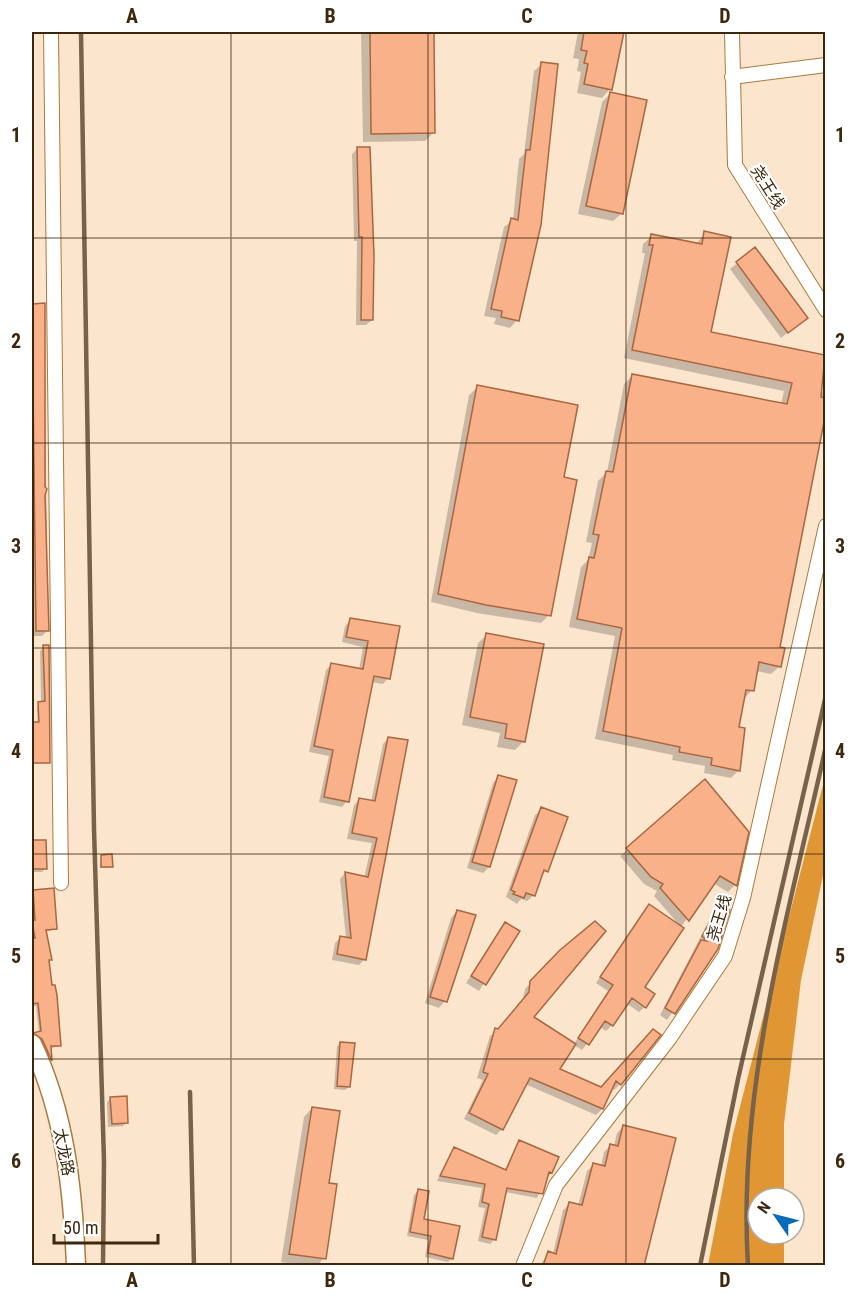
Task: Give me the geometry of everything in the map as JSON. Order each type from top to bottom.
[{"type":"street","points":[[51,32],[61,883]]},
{"type":"street","name":"尧王线","points":[[732,32],[735,165],[825,310]]},
{"type":"street","points":[[732,77],[825,65]]},
{"type":"street","name":"尧王线","points":[[523,1266],[556,1185],[669,1039],[725,956],[743,898],[825,526]]},
{"type":"street","name":"太龙路","points":[[32,1044],[42,1066],[66,1148],[74,1206],[76,1266]]},
{"type":"shaded area","points":[[825,777],[825,866],[801,980],[784,1124],[784,1186],[746,1186],[746,1246],[784,1246],[784,1265],[708,1265],[733,1134]]},
{"type":"building","points":[[370,32],[434,32],[435,133],[371,134]]},
{"type":"building","points":[[584,32],[624,32],[612,90],[584,84],[588,64],[584,63],[587,51],[581,50]]},
{"type":"building","points":[[541,62],[558,64],[541,225],[519,321],[501,317],[502,311],[491,309],[511,218],[518,220],[526,150],[530,150]]},
{"type":"building","points":[[610,92],[647,100],[623,214],[586,206]]},
{"type":"building","points":[[357,147],[370,147],[374,256],[373,320],[361,320],[362,237],[359,237]]},
{"type":"building","points":[[704,231],[731,237],[711,332],[825,355],[821,397],[825,398],[825,417],[780,647],[785,648],[781,667],[759,662],[754,691],[746,690],[739,727],[745,728],[740,771],[711,765],[712,758],[679,752],[680,747],[603,731],[622,628],[577,619],[589,557],[594,558],[599,535],[593,534],[606,471],[613,472],[632,374],[787,404],[792,383],[632,350],[653,245],[649,245],[651,234],[702,244]]},
{"type":"building","points":[[755,247],[808,318],[788,333],[736,262]]},
{"type":"building","points":[[45,303],[45,487],[47,489],[45,495],[49,631],[36,631],[32,304]]},
{"type":"building","points":[[477,385],[578,405],[564,477],[577,480],[551,616],[438,594]]},
{"type":"building","points":[[350,618],[400,626],[390,679],[374,676],[349,802],[324,797],[333,750],[314,746],[331,663],[363,669],[368,641],[346,637]]},
{"type":"building","points":[[486,633],[544,644],[525,742],[505,738],[507,724],[470,717]]},
{"type":"building","points":[[43,645],[49,645],[50,763],[32,763],[32,722],[39,722],[38,702],[45,701]]},
{"type":"building","points":[[388,737],[408,740],[366,960],[337,954],[340,936],[351,938],[345,872],[368,877],[377,838],[352,833],[359,798],[375,801]]},
{"type":"building","points":[[498,775],[517,780],[490,867],[472,862]]},
{"type":"building","points":[[705,779],[749,832],[737,886],[720,876],[689,921],[660,888],[663,884],[651,877],[626,848]]},
{"type":"building","points":[[541,807],[568,817],[548,872],[544,870],[535,896],[526,893],[524,898],[513,894],[515,892],[511,890]]},
{"type":"building","points":[[32,840],[46,840],[47,869],[32,869]]},
{"type":"building","points":[[112,854],[113,867],[101,867],[101,855]]},
{"type":"building","points":[[54,888],[57,929],[46,930],[52,960],[49,960],[52,985],[55,985],[57,995],[61,1046],[51,1046],[52,1061],[42,1039],[33,1033],[41,1031],[38,1003],[32,1004],[32,939],[35,938],[32,921],[35,920],[33,890]]},
{"type":"building","points":[[649,904],[684,928],[645,987],[655,994],[646,1008],[632,998],[613,1026],[605,1021],[589,1045],[578,1038],[613,985],[600,977]]},
{"type":"building","points":[[719,905],[730,910],[718,949],[675,1014],[665,1008],[701,940],[707,941],[702,936]]},
{"type":"building","points":[[457,910],[476,915],[447,1002],[430,997]]},
{"type":"building","points":[[595,921],[606,931],[534,1017],[576,1044],[560,1069],[601,1087],[653,1029],[661,1035],[621,1085],[616,1081],[603,1109],[530,1078],[503,1130],[469,1113],[488,1074],[483,1072],[495,1028],[498,1029],[529,992],[530,981],[560,950]]},
{"type":"building","points":[[505,922],[520,931],[486,985],[471,976]]},
{"type":"building","points":[[340,1042],[355,1043],[350,1087],[337,1086]]},
{"type":"building","points":[[127,1096],[128,1123],[112,1124],[110,1097]]},
{"type":"building","points":[[312,1107],[340,1111],[329,1183],[337,1184],[326,1259],[289,1254]]},
{"type":"building","points":[[623,1125],[676,1138],[644,1266],[543,1266],[548,1251],[556,1254],[569,1202],[582,1205],[593,1163],[605,1166],[610,1144],[618,1146]]},
{"type":"building","points":[[519,1140],[559,1157],[552,1173],[549,1172],[543,1194],[507,1188],[496,1240],[482,1237],[489,1204],[482,1202],[485,1184],[440,1176],[454,1147],[506,1170]]},
{"type":"building","points":[[418,1189],[429,1191],[424,1219],[460,1226],[453,1259],[428,1253],[431,1236],[410,1232]]},
{"type":"railway","points":[[81,32],[94,829],[104,1161],[103,1266]]},
{"type":"railway","points":[[700,1266],[738,1079],[826,695]]},
{"type":"railway","points":[[748,1266],[747,1200],[750,1134],[758,1069],[782,939],[826,746]]},
{"type":"railway","points":[[190,1092],[194,1266]]}]
